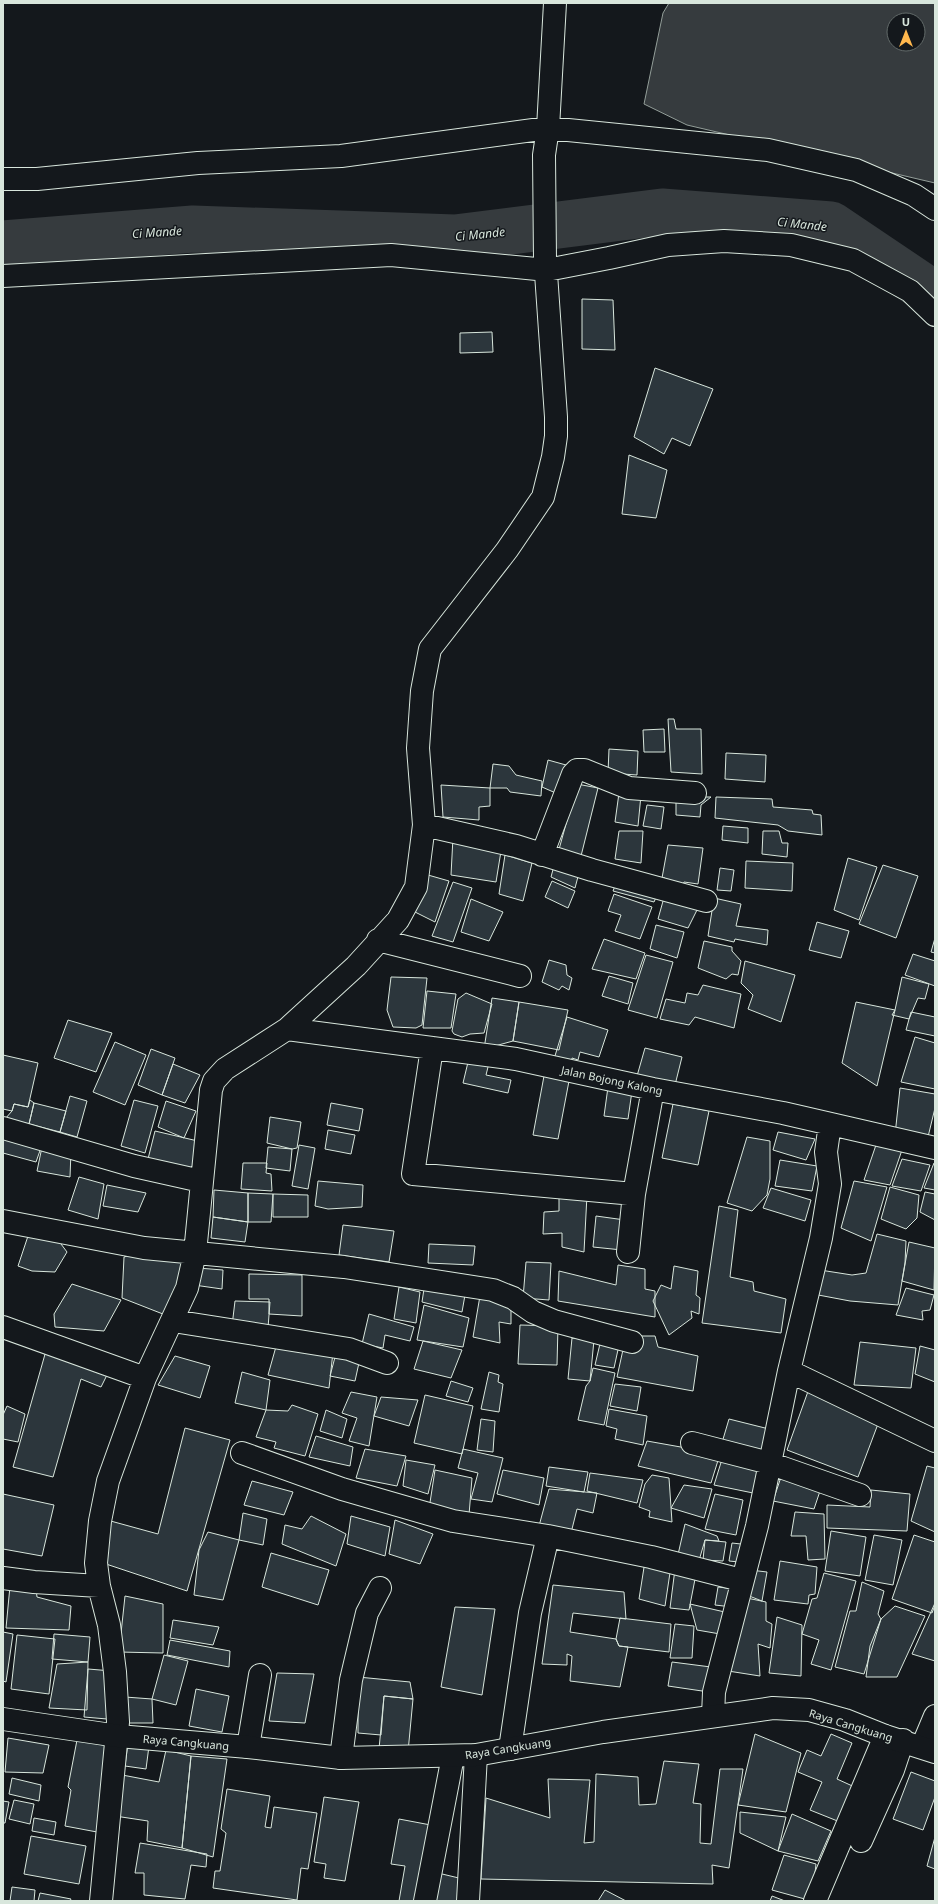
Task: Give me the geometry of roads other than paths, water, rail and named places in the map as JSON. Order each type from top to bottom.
[{"type":"street","points":[[101,1901],[118,1736],[116,1672],[109,1625],[99,1586],[96,1563],[100,1521],[108,1481],[145,1378],[173,1321],[187,1288],[195,1253],[211,1090],[214,1081],[225,1069],[287,1029],[356,966],[378,940],[398,920],[416,887],[424,825],[418,748],[422,691],[430,649],[507,550],[543,496],[553,457],[556,436],[556,418],[546,264],[544,155],[548,128],[555,3]]},
{"type":"street","points":[[3,179],[37,178],[198,162],[341,156],[548,128],[768,150],[856,170],[914,194],[935,209]]},
{"type":"street","points":[[3,276],[391,255],[546,264],[609,258],[668,245],[724,241],[791,245],[853,260],[910,291],[935,315]]},
{"type":"street","points":[[542,855],[573,774],[577,770],[584,770],[629,788],[695,792]]},
{"type":"street","points":[[424,825],[516,846],[592,870],[706,901]]},
{"type":"street","points":[[378,940],[520,976]]},
{"type":"street","name":"Jalan Bojong Kalong","points":[[287,1029],[516,1059],[653,1089],[783,1113],[935,1148]]},
{"type":"street","points":[[432,1048],[412,1174],[634,1194]]},
{"type":"street","points":[[628,1252],[634,1194],[653,1089]]},
{"type":"street","points":[[713,1716],[715,1687],[757,1526],[789,1371],[821,1238],[830,1184],[826,1152],[830,1124]]},
{"type":"street","points":[[3,1128],[134,1166],[201,1181]]},
{"type":"street","points":[[3,1221],[144,1248],[344,1267],[493,1290],[513,1298],[532,1312],[554,1321],[632,1342]]},
{"type":"street","points":[[173,1321],[349,1350],[387,1363]]},
{"type":"street","points":[[3,1327],[145,1378]]},
{"type":"street","points":[[789,1371],[935,1441]]},
{"type":"street","points":[[692,1443],[769,1463],[860,1495]]},
{"type":"street","points":[[242,1453],[342,1489],[453,1521],[548,1536],[651,1557],[742,1580]]},
{"type":"street","points":[[510,1749],[530,1613],[548,1536]]},
{"type":"street","points":[[3,1578],[34,1582],[99,1586]]},
{"type":"street","points":[[341,1758],[351,1680],[367,1613],[380,1588]]},
{"type":"street","points":[[248,1747],[260,1675]]},
{"type":"street","name":"Raya Cangkuang","points":[[3,1719],[118,1736],[248,1747],[341,1758],[476,1755],[603,1732],[773,1708],[809,1710],[845,1720],[911,1744]]},
{"type":"street","points":[[861,1841],[893,1770],[911,1744],[935,1716]]},
{"type":"street","points":[[815,1901],[911,1744]]},
{"type":"street","points":[[468,1901],[476,1755]]},
{"type":"street","points":[[425,1901],[453,1756]]},
{"type":"waterway","name":"Ci Mande","points":[[3,244],[193,229],[455,238],[662,212],[831,225],[935,295]]}]
